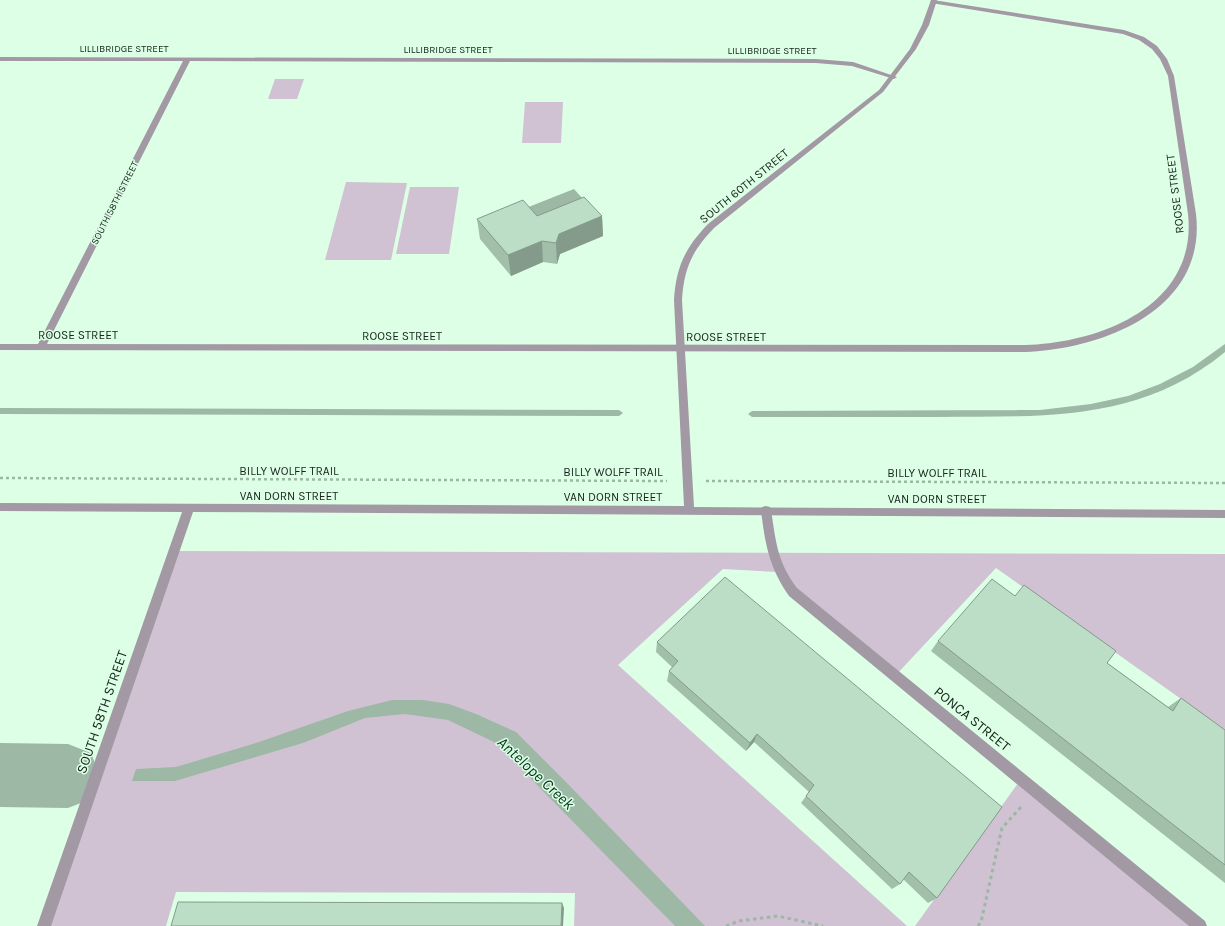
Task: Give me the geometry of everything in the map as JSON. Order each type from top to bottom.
[{"type":"street","name":"ROOSE STREET","points":[[0,347],[1041,348],[1088,340],[1115,331],[1136,319],[1155,305],[1182,276],[1188,262],[1193,232],[1171,76],[1159,51],[1146,41],[1124,32],[933,1]]},
{"type":"street","name":"SOUTH 60TH STREET","points":[[689,510],[678,300],[680,276],[688,253],[711,226],[881,91],[894,77],[918,40],[933,1]]},
{"type":"street","name":"LILLIBRIDGE STREET","points":[[0,59],[816,61],[846,63],[866,67],[894,77]]},
{"type":"street","name":"SOUTH 58TH STREET","points":[[41,347],[188,59]]},
{"type":"street","name":"VAN DORN STREET","points":[[0,507],[766,510],[1225,514]]},
{"type":"street","name":"SOUTH 58TH STREET","points":[[44,926],[189,508]]},
{"type":"street","name":"PONCA STREET","points":[[766,510],[774,562],[778,572],[793,592],[1200,926]]},
{"type":"path","name":"BILLY WOLFF TRAIL","points":[[0,478],[1225,483]]},
{"type":"path","points":[[978,926],[981,922],[998,837],[1002,828],[1035,790]]},
{"type":"path","points":[[726,926],[739,920],[778,916],[823,926]]},
{"type":"shaded area","points":[[275,79],[304,79],[297,99],[268,99]]},
{"type":"shaded area","points":[[525,102],[563,102],[561,143],[522,143]]},
{"type":"shaded area","points":[[346,182],[407,183],[391,260],[325,260]]},
{"type":"shaded area","points":[[410,187],[459,187],[449,254],[396,254]]},
{"type":"shaded area","points":[[174,551],[1225,554],[1225,730],[996,568],[895,676],[778,572],[723,569],[618,665],[907,926],[574,926],[575,893],[176,892],[166,926],[44,926]]},
{"type":"shaded area","points":[[1021,779],[1200,926],[915,926]]},
{"type":"water","points":[[574,189],[590,207],[537,228],[521,210]]},
{"type":"water","points":[[392,700],[423,700],[449,704],[516,732],[705,926],[675,926],[496,743],[448,720],[405,714],[365,718],[303,743],[175,781],[132,781],[136,769],[176,767],[259,742],[348,711]]},
{"type":"water","points":[[0,770],[65,770],[61,784],[0,783]]},
{"type":"building","points":[[584,197],[602,216],[559,234],[556,243],[542,241],[508,255],[477,219],[523,200],[537,216]]},
{"type":"building","points":[[725,577],[1002,807],[937,898],[909,872],[900,884],[806,796],[814,785],[757,734],[750,743],[669,671],[678,661],[657,642]]},
{"type":"building","points":[[992,579],[1015,596],[1024,585],[1116,651],[1107,663],[1173,711],[1181,698],[1225,730],[1225,865],[938,641]]},
{"type":"building","points":[[178,902],[562,903],[561,926],[171,926]]},
{"type":"waterway","points":[[752,414],[1040,413],[1091,408],[1128,400],[1163,387],[1206,362],[1225,347]]},
{"type":"waterway","points":[[0,411],[619,413]]},
{"type":"waterway","name":"Antelope Creek","points":[[0,775],[68,776]]}]
